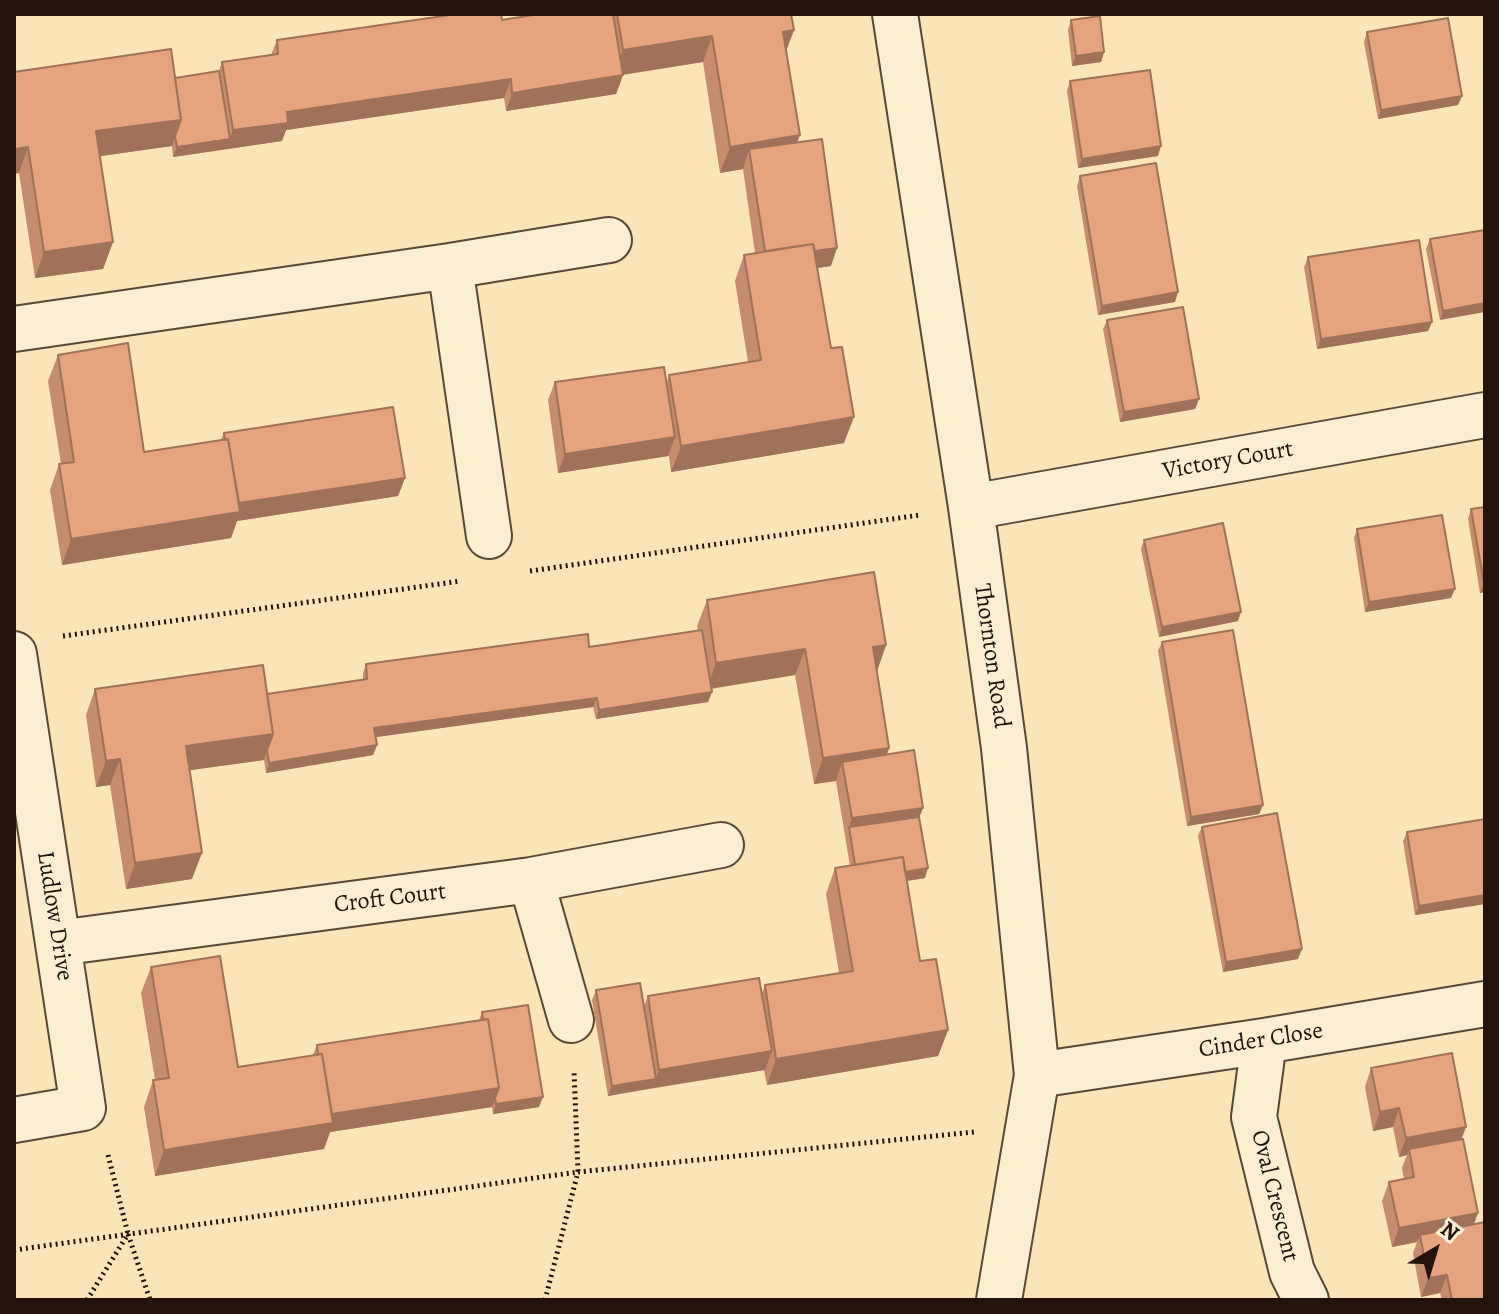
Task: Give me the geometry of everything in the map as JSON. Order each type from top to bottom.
[{"type":"street","name":"Thornton Road","points":[[895,14],[971,507],[1004,748],[1037,1075],[999,1300]]},
{"type":"street","points":[[14,329],[609,240]]},
{"type":"street","points":[[450,266],[489,536]]},
{"type":"street","name":"Victory Court","points":[[971,507],[1485,415]]},
{"type":"street","name":"Ludlow Drive","points":[[14,654],[83,1108]]},
{"type":"street","name":"Croft Court","points":[[58,943],[531,880],[721,845]]},
{"type":"street","points":[[531,880],[571,1020]]},
{"type":"street","name":"Cinder Close","points":[[1037,1075],[1485,1004]]},
{"type":"street","name":"Oval Crescent","points":[[1264,1041],[1254,1117],[1292,1272],[1306,1300]]},
{"type":"street","points":[[14,1120],[83,1108]]},
{"type":"path","points":[[545,1300],[578,1172],[571,1020]]},
{"type":"path","points":[[83,1108],[111,1160],[128,1234],[150,1300]]},
{"type":"path","points":[[14,1250],[578,1172],[1027,1127]]},
{"type":"path","points":[[87,1300],[128,1234]]},
{"type":"building","points":[[457,14],[501,14],[502,20],[539,14],[613,14],[623,75],[512,93],[511,79],[287,112],[288,123],[233,130],[222,62],[278,54],[277,40]]},
{"type":"building","points":[[617,14],[791,14],[794,30],[783,32],[800,135],[730,147],[712,36],[623,50]]},
{"type":"building","points":[[1100,16],[1104,52],[1076,56],[1071,20]]},
{"type":"building","points":[[1448,18],[1462,96],[1381,110],[1367,32]]},
{"type":"building","points":[[171,49],[181,120],[96,131],[113,242],[44,252],[28,147],[15,149],[14,72]]},
{"type":"building","points":[[1150,70],[1161,146],[1082,159],[1070,81]]},
{"type":"building","points":[[219,71],[230,139],[177,147],[175,136],[181,120],[175,78]]},
{"type":"building","points":[[822,139],[837,248],[815,251],[813,244],[765,251],[749,149]]},
{"type":"building","points":[[1156,163],[1178,292],[1102,306],[1080,176]]},
{"type":"building","points":[[1485,230],[1485,303],[1443,311],[1430,239]]},
{"type":"building","points":[[1419,240],[1432,322],[1321,339],[1308,257]]},
{"type":"building","points":[[813,244],[831,348],[842,347],[854,417],[681,446],[669,375],[761,360],[744,255]]},
{"type":"building","points":[[1183,307],[1199,399],[1124,412],[1107,320]]},
{"type":"building","points":[[128,343],[144,452],[228,439],[240,512],[71,539],[59,464],[74,462],[58,355]]},
{"type":"building","points":[[664,367],[675,437],[565,454],[555,382]]},
{"type":"building","points":[[393,407],[405,478],[239,503],[228,439],[225,440],[224,433]]},
{"type":"building","points":[[1485,507],[1485,583],[1484,583],[1471,509]]},
{"type":"building","points":[[1442,515],[1455,589],[1369,602],[1357,529]]},
{"type":"building","points":[[1223,523],[1241,612],[1162,627],[1144,540]]},
{"type":"building","points":[[874,572],[886,645],[873,647],[889,748],[823,758],[805,649],[716,663],[707,600]]},
{"type":"building","points":[[702,630],[712,692],[599,710],[597,698],[374,728],[377,745],[269,763],[267,750],[273,734],[267,694],[367,679],[366,664],[588,634],[589,647]]},
{"type":"building","points":[[1233,630],[1263,805],[1191,817],[1162,642]]},
{"type":"building","points":[[263,665],[273,734],[186,746],[202,853],[135,863],[120,759],[106,761],[95,689]]},
{"type":"building","points":[[914,750],[923,808],[852,818],[842,762]]},
{"type":"building","points":[[1277,813],[1302,949],[1226,962],[1202,827]]},
{"type":"building","points":[[919,817],[928,868],[905,872],[903,857],[855,865],[849,827]]},
{"type":"building","points":[[1485,819],[1485,895],[1419,906],[1407,832]]},
{"type":"building","points":[[903,857],[920,961],[936,959],[948,1030],[776,1059],[765,985],[853,971],[835,868]]},
{"type":"building","points":[[220,956],[238,1067],[322,1054],[333,1123],[164,1150],[153,1080],[169,1078],[151,967]]},
{"type":"building","points":[[759,978],[772,1051],[659,1070],[648,996]]},
{"type":"building","points":[[640,983],[656,1079],[612,1086],[596,990]]},
{"type":"building","points":[[528,1005],[543,1097],[496,1104],[499,1088],[488,1019],[483,1020],[482,1012]]},
{"type":"building","points":[[488,1019],[499,1088],[332,1114],[322,1054],[318,1054],[317,1045]]},
{"type":"building","points":[[1452,1053],[1466,1127],[1406,1138],[1399,1108],[1380,1112],[1371,1068]]},
{"type":"building","points":[[1463,1139],[1478,1213],[1399,1228],[1389,1182],[1414,1177],[1409,1149]]},
{"type":"building","points":[[1485,1222],[1485,1299],[1452,1300],[1447,1275],[1428,1278],[1420,1235]]}]
